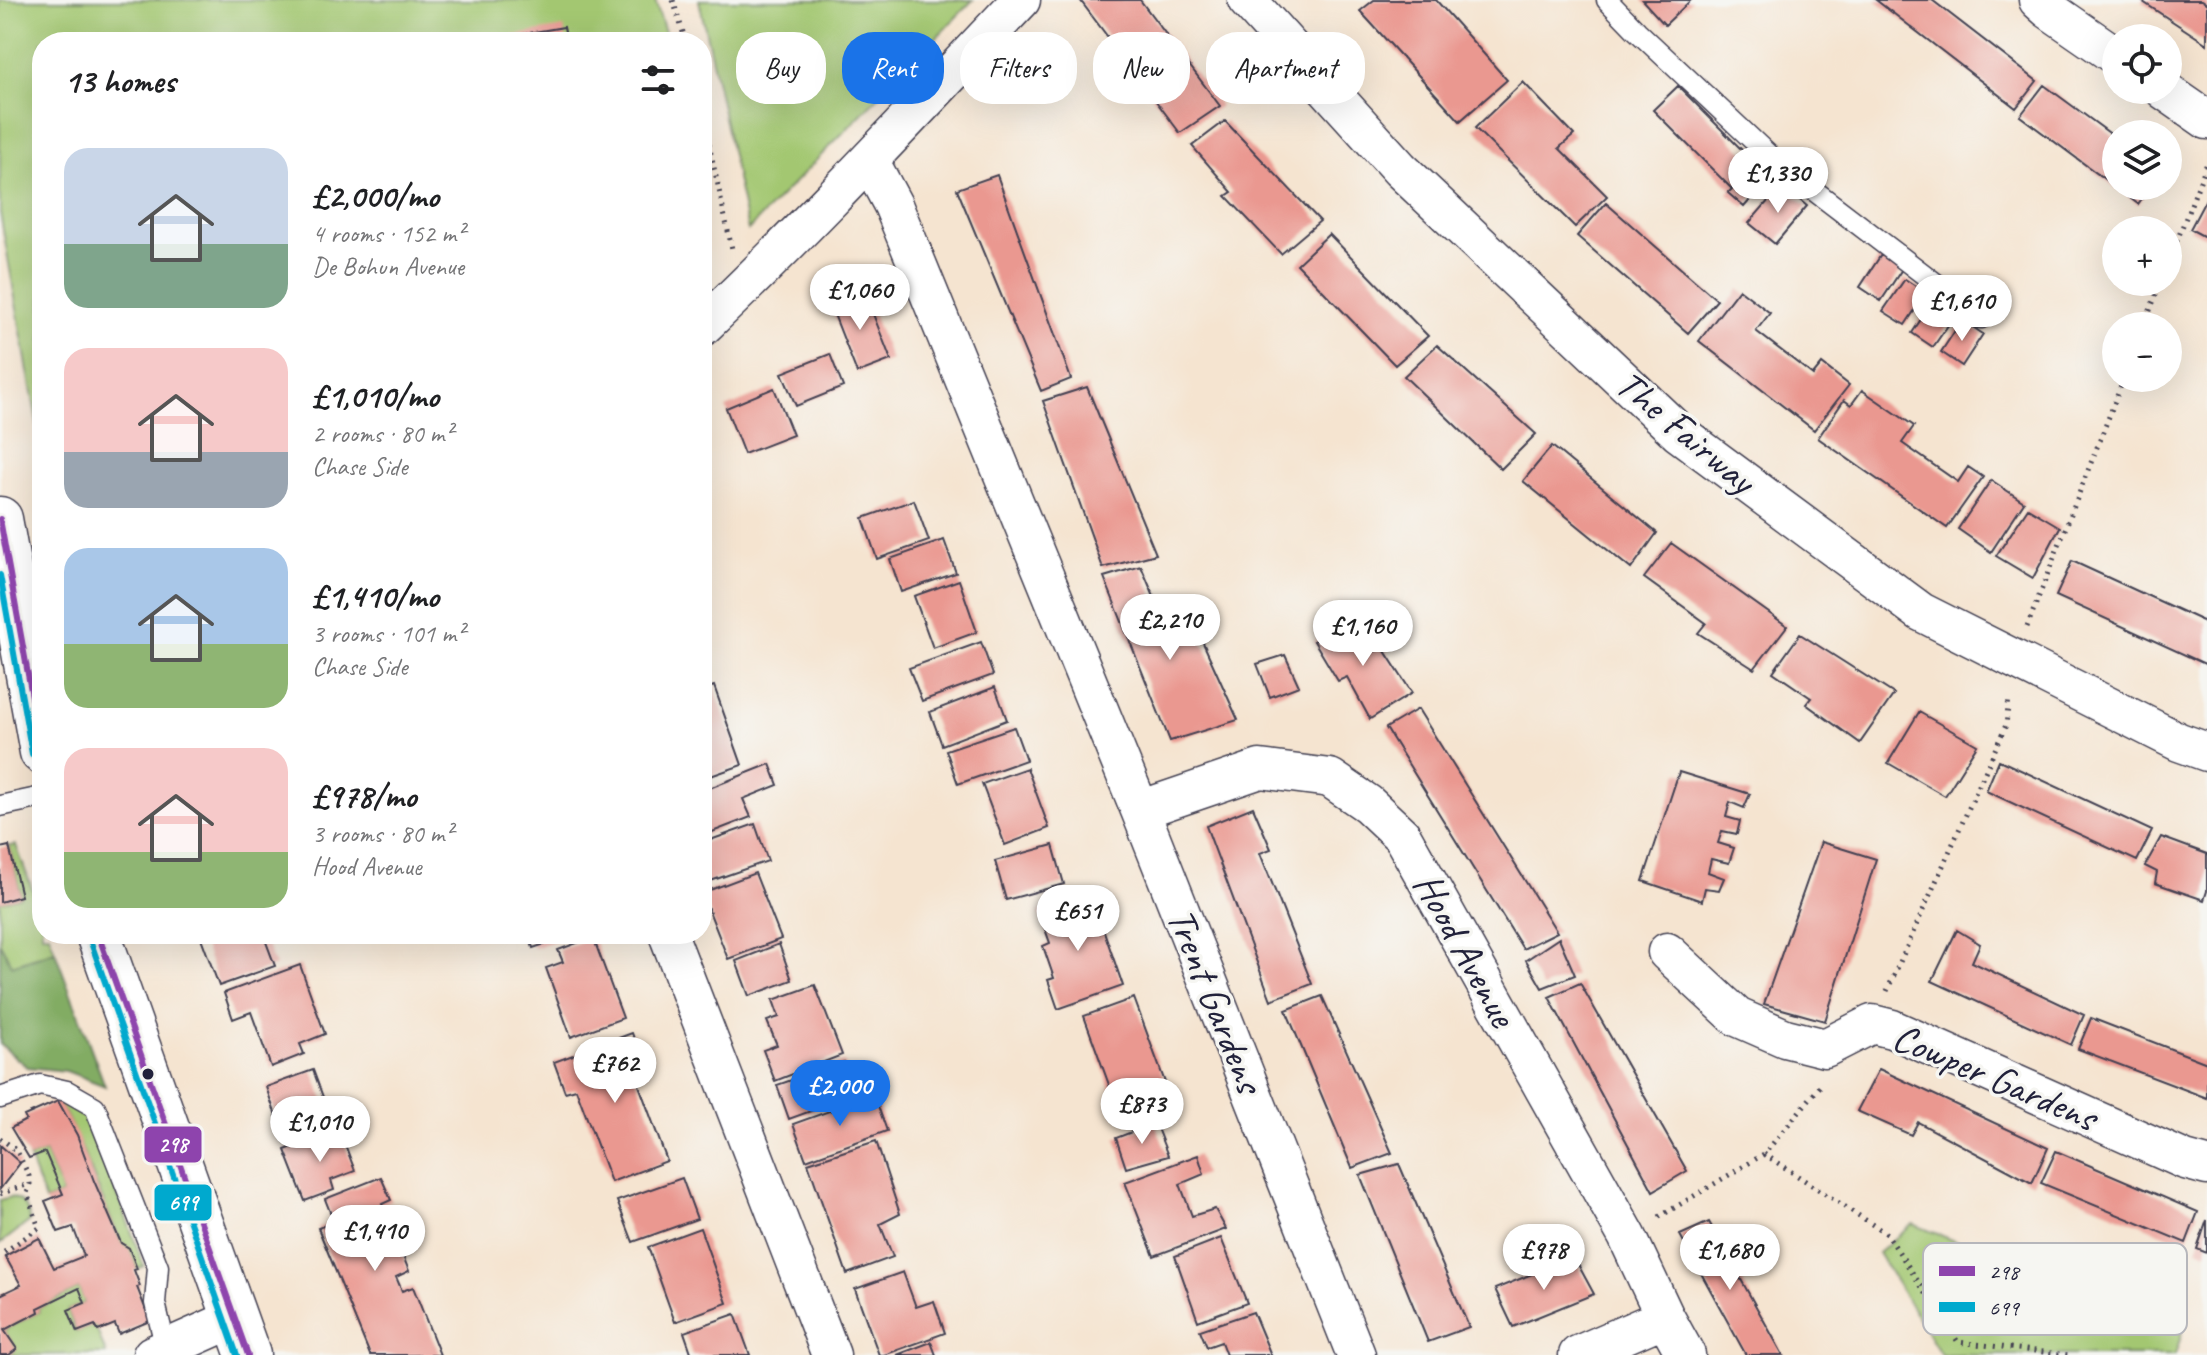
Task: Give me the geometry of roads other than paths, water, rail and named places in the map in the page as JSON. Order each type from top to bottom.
[{"type":"main road","points":[[0,519],[32,697]]},
{"type":"main road","points":[[102,944],[242,1336]]},
{"type":"street","points":[[712,318],[869,160],[1021,0]]},
{"type":"street","name":"The Fairway","points":[[1247,0],[1400,169],[1679,433],[1921,612],[2179,742],[2207,752]]},
{"type":"street","points":[[2038,0],[2102,46]]},
{"type":"street","points":[[2182,103],[2207,120]]},
{"type":"street","name":"Trent Gardens","points":[[869,160],[893,205],[1140,810],[1356,1355]]},
{"type":"street","name":"Hood Avenue","points":[[1140,810],[1260,769],[1330,778],[1368,804],[1402,836],[1627,1236],[1686,1355]]},
{"type":"street","points":[[672,944],[831,1355]]},
{"type":"street","name":"Cowper Gardens","points":[[1667,952],[1737,1017],[1785,1038],[1825,1048],[1872,1024],[1892,1029],[2185,1160],[2207,1166]]},
{"type":"street","points":[[1578,1355],[1665,1317]]},
{"type":"street","points":[[159,1352],[242,1336]]},
{"type":"lane","points":[[1607,0],[1774,160],[1981,318]]},
{"type":"lane","points":[[0,806],[32,799]]},
{"type":"lane","points":[[0,1098],[40,1085],[67,1091],[95,1107],[158,1267],[155,1303],[159,1352]]}]
